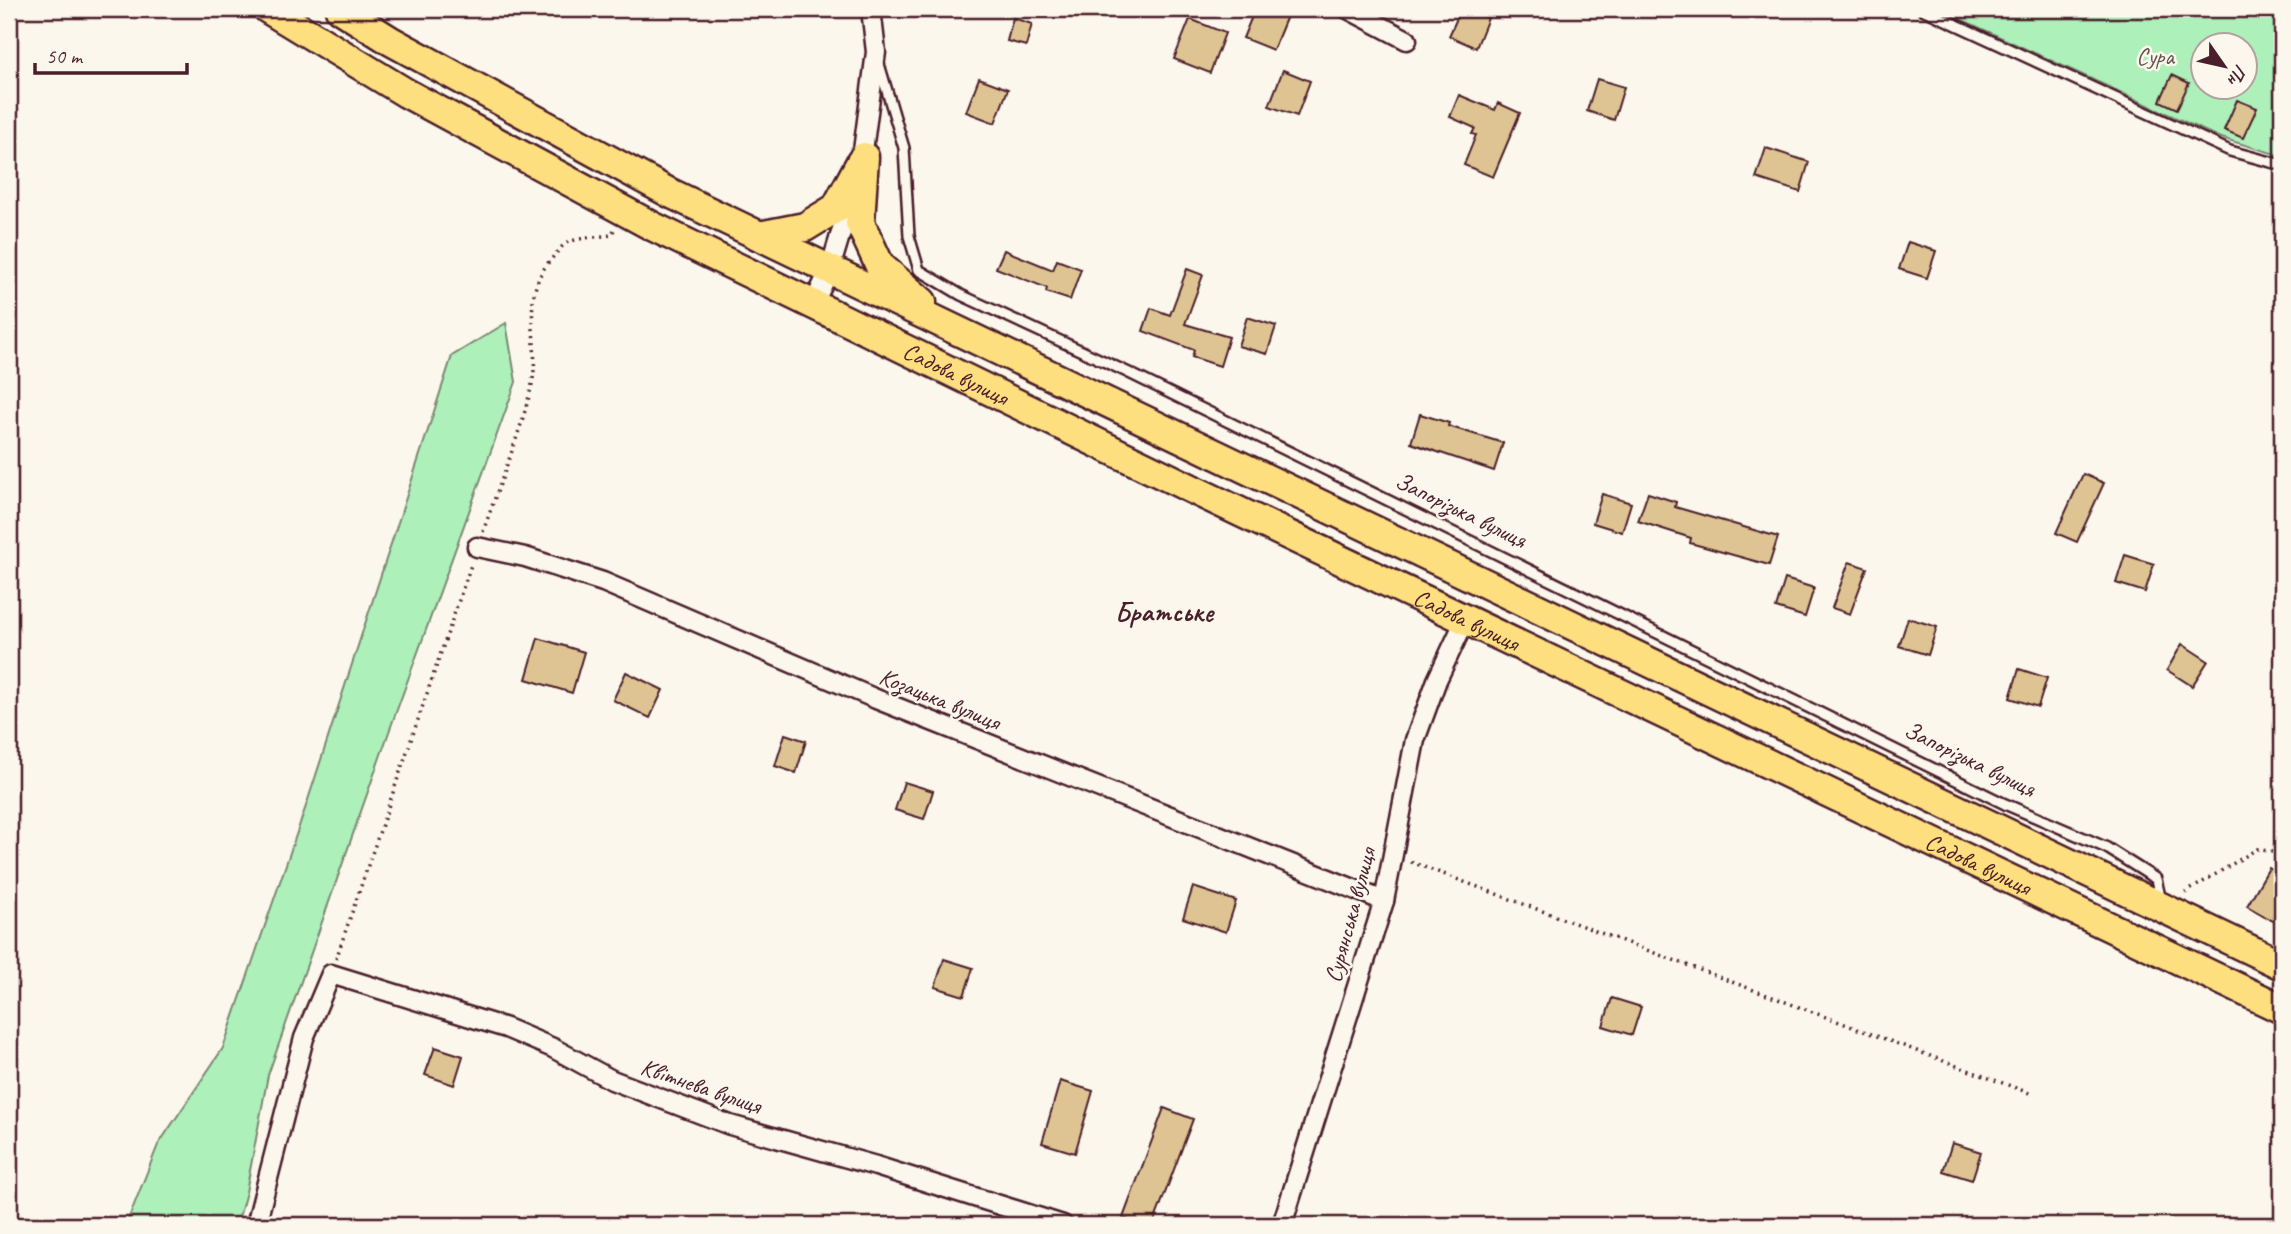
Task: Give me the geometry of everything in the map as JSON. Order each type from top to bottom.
[{"type":"main road","name":"Садова вулиця","points":[[268,9],[406,93],[652,226],[1192,489],[2282,1009]]},
{"type":"main road","name":"Садова вулиця","points":[[340,9],[402,47],[668,192],[2282,965]]},
{"type":"main road","points":[[758,236],[805,227],[836,208],[864,157]]},
{"type":"main road","points":[[864,157],[860,223],[880,266],[951,327]]},
{"type":"street","points":[[813,305],[822,266],[864,157],[876,52],[872,9]]},
{"type":"street","points":[[1348,9],[1407,40]]},
{"type":"street","name":"Козацька вулиця","points":[[477,547],[525,557],[603,582],[876,699],[1384,901]]},
{"type":"street","name":"Сурянська вулиця","points":[[1282,1225],[1384,901],[1415,740],[1437,680],[1466,618]]},
{"type":"street","points":[[256,1225],[304,1038],[331,974]]},
{"type":"street","name":"Квітнева вулиця","points":[[331,974],[506,1028],[553,1048],[612,1080],[730,1125],[876,1166],[1063,1225]]},
{"type":"lane","points":[[1922,9],[2230,151],[2282,165]]},
{"type":"lane","name":"Запорізька вулиця","points":[[876,52],[904,148],[909,236],[919,270],[961,295],[1139,378],[1994,798],[2107,848],[2156,880],[2162,908]]},
{"type":"path","points":[[331,974],[532,382],[532,298],[539,279],[550,260],[566,242],[611,235],[624,210]]},
{"type":"path","points":[[2162,908],[2257,849],[2282,854]]},
{"type":"path","points":[[1392,855],[2032,1094]]},
{"type":"green space","name":"Сура","points":[[1939,9],[2282,9],[2282,156],[2218,137]]},
{"type":"green space","points":[[506,323],[516,382],[268,1075],[246,1192],[237,1225],[126,1225],[158,1145],[223,1048],[306,806],[452,356]]},
{"type":"building","points":[[1255,9],[1269,9],[1287,16],[1273,50],[1243,38]]},
{"type":"building","points":[[1461,9],[1488,18],[1476,48],[1449,36]]},
{"type":"building","points":[[1013,18],[1032,24],[1026,46],[1007,41]]},
{"type":"building","points":[[1190,19],[1225,33],[1210,73],[1174,59]]},
{"type":"building","points":[[1283,70],[1310,81],[1297,116],[1269,106]]},
{"type":"building","points":[[2172,75],[2189,83],[2177,109],[2160,101]]},
{"type":"building","points":[[979,78],[1008,89],[995,123],[966,112]]},
{"type":"building","points":[[1597,79],[1624,87],[1614,120],[1587,111]]},
{"type":"building","points":[[1459,95],[1495,110],[1498,103],[1520,113],[1493,177],[1464,165],[1476,135],[1472,134],[1475,128],[1450,117]]},
{"type":"building","points":[[2236,102],[2257,108],[2243,138],[2224,130]]},
{"type":"building","points":[[1766,148],[1809,162],[1800,192],[1756,178]]},
{"type":"building","points":[[1908,242],[1936,251],[1927,278],[1899,269]]},
{"type":"building","points":[[1004,250],[1053,270],[1057,260],[1081,269],[1070,300],[1046,292],[1047,288],[996,268]]},
{"type":"building","points":[[1187,269],[1203,275],[1185,324],[1229,337],[1220,366],[1192,357],[1194,350],[1143,331],[1151,308],[1170,315]]},
{"type":"building","points":[[1247,317],[1276,326],[1267,354],[1238,346]]},
{"type":"building","points":[[1420,414],[1503,443],[1494,471],[1411,443]]},
{"type":"building","points":[[2083,474],[2104,483],[2077,542],[2056,533]]},
{"type":"building","points":[[1648,493],[1676,502],[1675,507],[1778,537],[1769,565],[1690,543],[1691,538],[1638,521]]},
{"type":"building","points":[[1602,494],[1631,503],[1622,532],[1593,523]]},
{"type":"building","points":[[2125,555],[2154,564],[2145,592],[2116,583]]},
{"type":"building","points":[[1849,562],[1867,568],[1850,614],[1832,608]]},
{"type":"building","points":[[1785,579],[1814,588],[1805,617],[1776,608]]},
{"type":"building","points":[[1908,618],[1937,627],[1928,655],[1899,646]]},
{"type":"building","points":[[538,638],[584,652],[572,693],[526,679]]},
{"type":"building","points":[[2182,644],[2208,661],[2192,686],[2167,670]]},
{"type":"building","points":[[2019,669],[2047,678],[2038,707],[2010,698]]},
{"type":"building","points":[[626,672],[663,690],[650,718],[613,700]]},
{"type":"building","points":[[785,734],[806,741],[796,773],[775,766]]},
{"type":"building","points":[[904,782],[933,791],[924,819],[895,810]]},
{"type":"building","points":[[2269,868],[2282,876],[2282,926],[2247,906]]},
{"type":"building","points":[[1193,887],[1236,901],[1226,932],[1183,918]]},
{"type":"building","points":[[944,959],[973,968],[964,996],[935,987]]},
{"type":"building","points":[[1612,998],[1641,1007],[1632,1035],[1603,1026]]},
{"type":"building","points":[[435,1047],[463,1056],[454,1085],[425,1075]]},
{"type":"building","points":[[1060,1081],[1093,1091],[1075,1153],[1042,1143]]},
{"type":"building","points":[[1164,1108],[1193,1119],[1153,1225],[1143,1225],[1123,1218]]},
{"type":"building","points":[[1952,1143],[1981,1152],[1972,1180],[1943,1171]]},
{"type":"district","name":"Братське","points":[[1164,611]]}]
